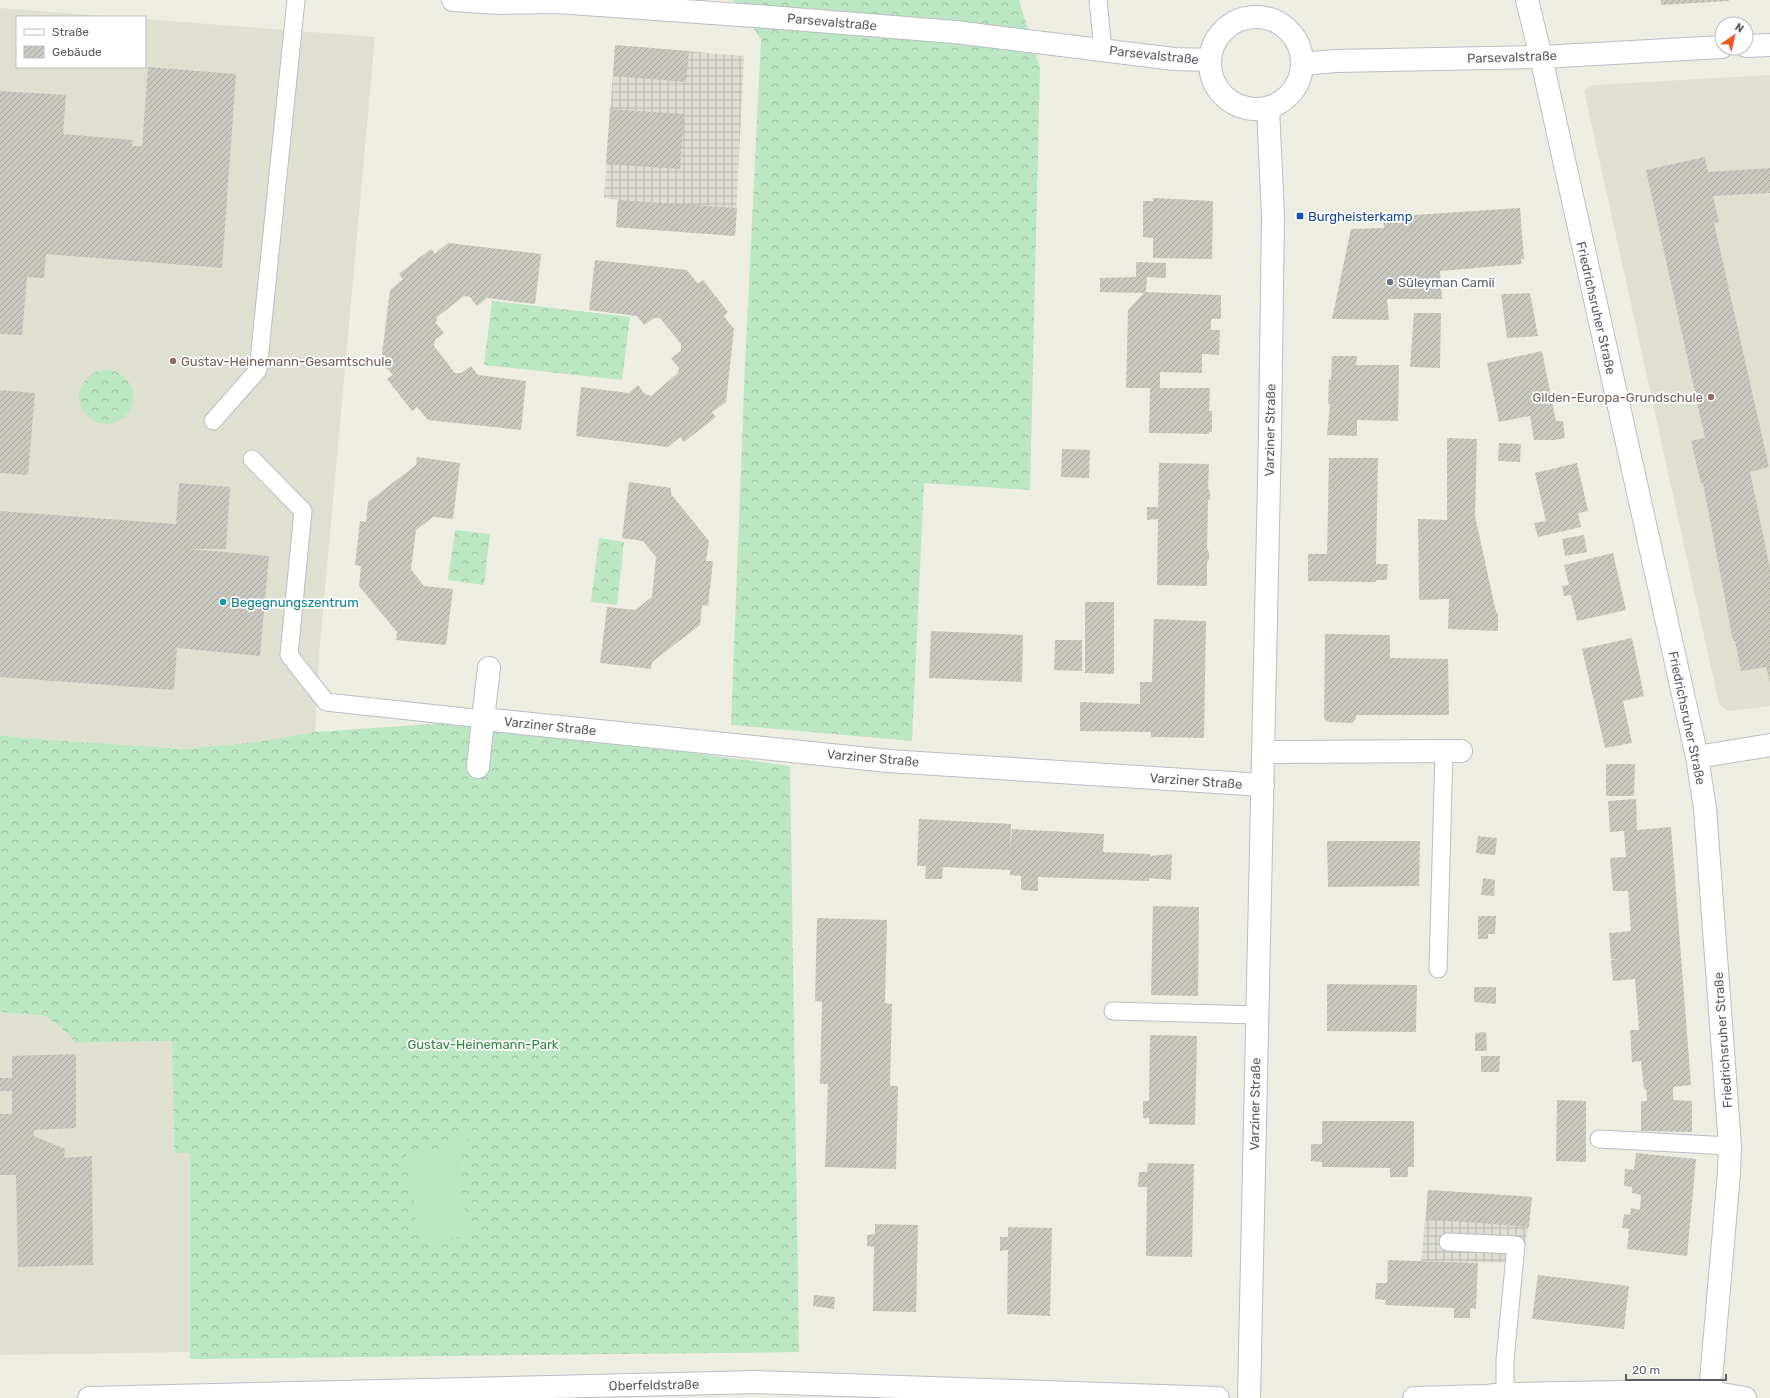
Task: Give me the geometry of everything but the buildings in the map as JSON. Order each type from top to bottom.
[{"type":"street","name":"Parsevalstraße","points":[[453,0],[499,3],[557,1],[708,12],[947,31],[1174,59],[1210,60]]},
{"type":"street","name":"Friedrichsruher Straße","points":[[1527,0],[1697,757],[1706,808],[1730,1146],[1710,1392]]},
{"type":"street","points":[[1251,9],[1267,19],[1281,25],[1292,35],[1299,49],[1302,64],[1299,79],[1292,92],[1281,102],[1268,108],[1252,109],[1237,106],[1224,97],[1215,86],[1210,71],[1210,60],[1215,41],[1224,29],[1237,21],[1251,9]]},
{"type":"street","points":[[1754,46],[1770,45]]},
{"type":"street","name":"Parsevalstraße","points":[[1302,64],[1336,61],[1541,57],[1714,47]]},
{"type":"street","name":"Varziner Straße","points":[[1249,1398],[1264,752],[1273,216],[1268,108]]},
{"type":"street","points":[[478,767],[488,668]]},
{"type":"street","name":"Varziner Straße","points":[[483,719],[888,761],[1263,785]]},
{"type":"street","points":[[1697,757],[1770,745]]},
{"type":"street","points":[[1264,752],[1452,752]]},
{"type":"street","name":"Oberfeldstraße","points":[[89,1398],[758,1382],[1218,1398]]},
{"type":"street","points":[[1414,1398],[1487,1396],[1505,1394],[1710,1392],[1745,1398]]},
{"type":"lane","points":[[213,421],[258,370],[296,0]]},
{"type":"lane","points":[[1098,0],[1103,50]]},
{"type":"lane","points":[[252,459],[302,511],[289,654],[326,702],[483,719]]},
{"type":"lane","points":[[1438,969],[1452,752]]},
{"type":"lane","points":[[1113,1011],[1257,1015]]},
{"type":"lane","points":[[1599,1139],[1730,1146]]},
{"type":"lane","points":[[1448,1242],[1516,1245],[1506,1360],[1505,1394]]},
{"type":"shaded area","name":"Gustav-Heinemann-Gesamtschule","points":[[0,8],[103,16],[16,16],[16,68],[146,68],[146,19],[375,37],[319,655],[315,732],[257,742],[185,749],[22,738],[0,735]]},
{"type":"shaded area","points":[[615,45],[744,56],[735,236],[616,227],[618,200],[604,198]]},
{"type":"shaded area","name":"Gilden-Europa-Grundschule","points":[[1770,75],[1770,706],[1729,711],[1719,704],[1584,90],[1594,85]]},
{"type":"shaded area","points":[[0,1012],[46,1016],[69,1035],[75,1043],[172,1041],[174,1152],[190,1153],[190,1352],[0,1355]]},
{"type":"shaded area","points":[[1428,1190],[1532,1197],[1523,1263],[1421,1261]]},
{"type":"green space","points":[[733,0],[1019,0],[1040,68],[1030,490],[924,483],[912,741],[731,725],[745,365],[761,39]]},
{"type":"green space","points":[[492,301],[630,317],[622,380],[484,365]]},
{"type":"green space","points":[[101,370],[111,370],[121,374],[129,382],[133,392],[133,402],[129,412],[121,420],[111,424],[101,424],[91,420],[83,412],[79,402],[79,392],[83,382],[91,374]]},
{"type":"green space","points":[[455,530],[490,534],[484,585],[448,580]]},
{"type":"green space","points":[[599,538],[624,542],[617,605],[591,602]]},
{"type":"green space","name":"Gustav-Heinemann-Park","points":[[461,722],[790,766],[799,1352],[190,1359],[190,1153],[174,1153],[172,1041],[75,1043],[69,1035],[46,1016],[0,1012],[0,735],[22,738],[185,749],[257,742],[315,732]]},
{"type":"green space","points":[[460,1127],[470,1135],[456,1156],[469,1235],[420,1244],[406,1155],[445,1148]]},
{"type":"place","name":"Burgheisterkamp","points":[[1300,216]]},
{"type":"place","name":"Süleyman Camii","points":[[1390,282]]},
{"type":"place","name":"Gustav-Heinemann-Gesamtschule","points":[[173,361]]},
{"type":"place","name":"Gilden-Europa-Grundschule","points":[[1711,397]]},
{"type":"place","name":"Begegnungszentrum","points":[[223,602]]}]
